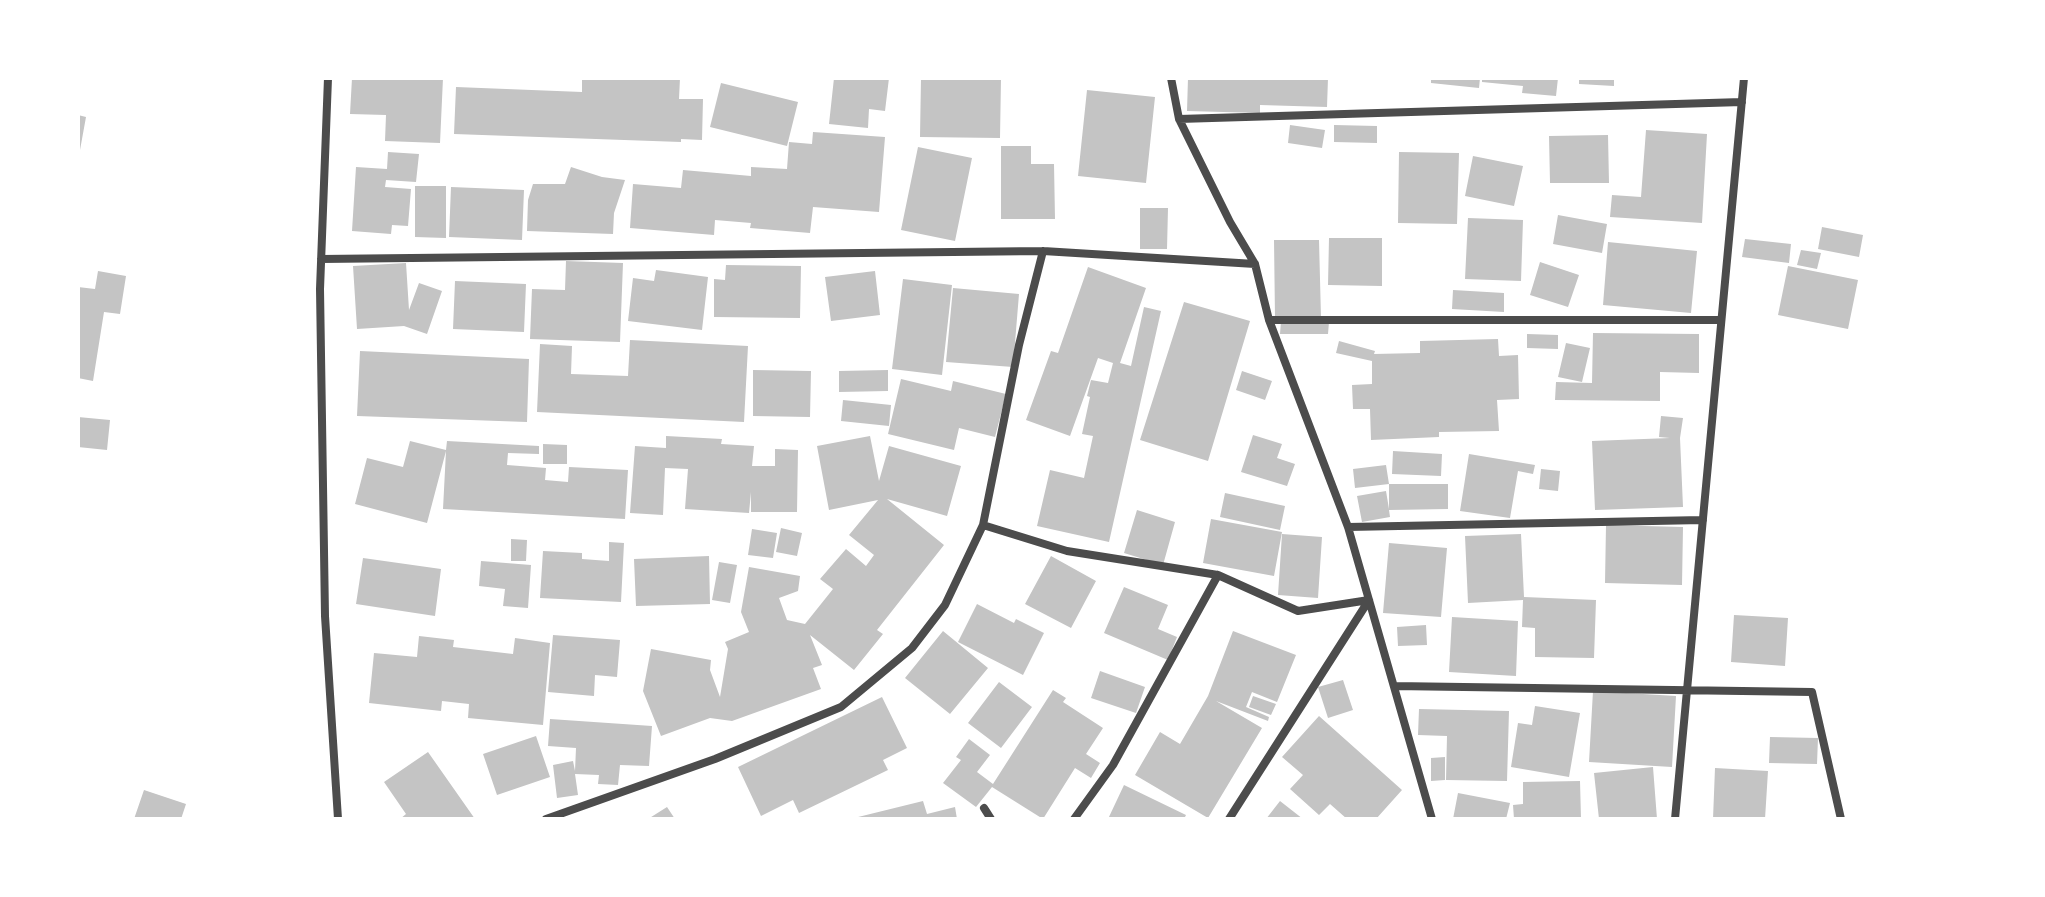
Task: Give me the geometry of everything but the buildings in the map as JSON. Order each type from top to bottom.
[{"type":"street","points":[[328,78],[321,259],[325,616],[338,819]]},
{"type":"street","points":[[1171,78],[1179,119],[1230,222],[1255,264],[1269,320],[1348,527],[1432,819]]},
{"type":"street","points":[[1675,819],[1744,78]]},
{"type":"street","points":[[1179,119],[1742,102]]},
{"type":"street","points":[[321,259],[1043,251],[1255,264]]},
{"type":"street","points":[[546,819],[715,759],[841,707],[912,648],[945,605],[983,525],[1019,345],[1043,251]]},
{"type":"street","points":[[1269,320],[1721,320]]},
{"type":"street","points":[[1348,527],[1703,520]]},
{"type":"street","points":[[983,525],[1067,551],[1218,575],[1298,611],[1369,600]]},
{"type":"street","points":[[1074,819],[1113,765],[1218,575]]},
{"type":"street","points":[[1229,819],[1369,600]]},
{"type":"street","points":[[1394,686],[1812,692],[1841,819]]},
{"type":"street","points":[[984,808],[991,819]]}]
